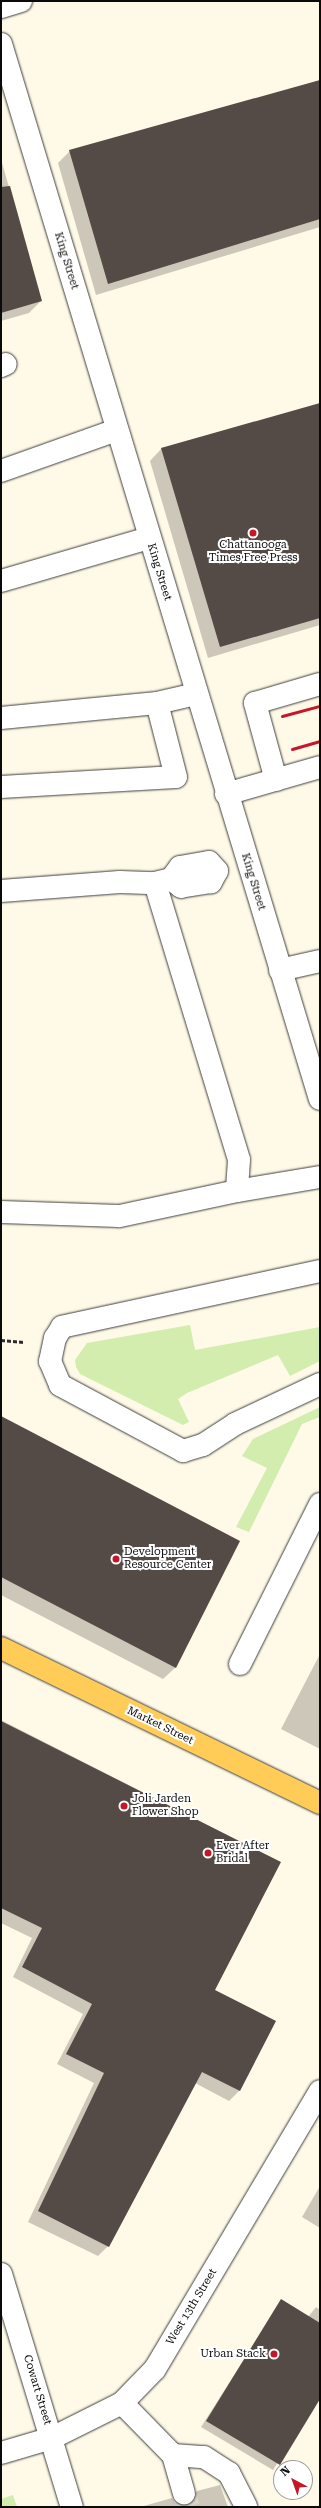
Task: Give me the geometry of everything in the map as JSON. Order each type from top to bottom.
[{"type":"main road","name":"Market Street","points":[[1,1648],[320,1803]]},
{"type":"street","points":[[1,7],[21,1]]},
{"type":"street","name":"King Street","points":[[1,44],[226,794],[320,1099]]},
{"type":"street","points":[[1,471],[117,430]]},
{"type":"street","points":[[1,581],[149,538]]},
{"type":"street","points":[[276,780],[255,703],[320,684]]},
{"type":"street","points":[[1,718],[157,703],[196,694]]},
{"type":"street","points":[[1,787],[176,777],[157,703]]},
{"type":"street","points":[[226,794],[320,767]]},
{"type":"street","points":[[1,891],[120,882],[163,881],[181,887],[211,882],[217,871],[247,863]]},
{"type":"street","points":[[163,881],[239,1160],[237,1192]]},
{"type":"street","points":[[280,970],[320,961]]},
{"type":"street","points":[[1,1212],[119,1216],[320,1177]]},
{"type":"street","points":[[320,1271],[62,1327],[55,1338],[50,1362],[60,1385],[183,1452],[203,1445],[235,1424],[320,1384]]},
{"type":"street","points":[[240,1664],[320,1504]]},
{"type":"street","name":"West 13th Street","points":[[1,2453],[52,2438],[122,2403],[155,2369],[320,2091]]},
{"type":"street","name":"Cowart Street","points":[[1,2274],[72,2507]]},
{"type":"street","points":[[122,2403],[173,2455],[184,2493]]},
{"type":"street","points":[[173,2455],[204,2457],[229,2473],[246,2507]]},
{"type":"green space","points":[[190,1325],[195,1350],[320,1327],[320,1361],[290,1376],[278,1355],[187,1393],[178,1399],[189,1422],[183,1425],[80,1374],[76,1367],[75,1360],[87,1343]]},
{"type":"green space","points":[[320,1407],[320,1417],[302,1424],[249,1532],[236,1527],[267,1468],[242,1456],[253,1439]]},
{"type":"green space","points":[[13,2495],[17,2507],[1,2507],[1,2499]]},
{"type":"building","points":[[320,80],[320,219],[108,284],[69,150]]},
{"type":"building","points":[[10,186],[42,301],[1,313],[1,187]]},
{"type":"building","name":"Chattanooga Times Free Press","points":[[320,403],[320,618],[220,647],[161,448]]},
{"type":"building","name":"Development Resource Center","points":[[1,1416],[240,1541],[176,1668],[1,1577]]},
{"type":"building","points":[[1,1721],[281,1862],[215,1990],[276,2021],[240,2091],[202,2072],[109,2247],[38,2211],[104,2073],[66,2054],[92,2004],[22,1967],[42,1928],[1,1908]]},
{"type":"building","points":[[281,2299],[320,2323],[320,2399],[283,2460],[273,2461],[206,2421]]},
{"type":"tunnel","points":[[184,2493],[189,2507]]},
{"type":"railway","points":[[282,716],[320,706]]},
{"type":"railway","points":[[292,749],[320,741]]},
{"type":"place","name":"Chattanooga Times Free Press","points":[[253,533]]},
{"type":"place","name":"Development Resource Center","points":[[116,1559]]},
{"type":"place","name":"Joli Jarden Flower Shop","points":[[124,1806]]},
{"type":"place","name":"Ever After Bridal","points":[[208,1853]]},
{"type":"place","name":"Urban Stack","points":[[274,2354]]}]
